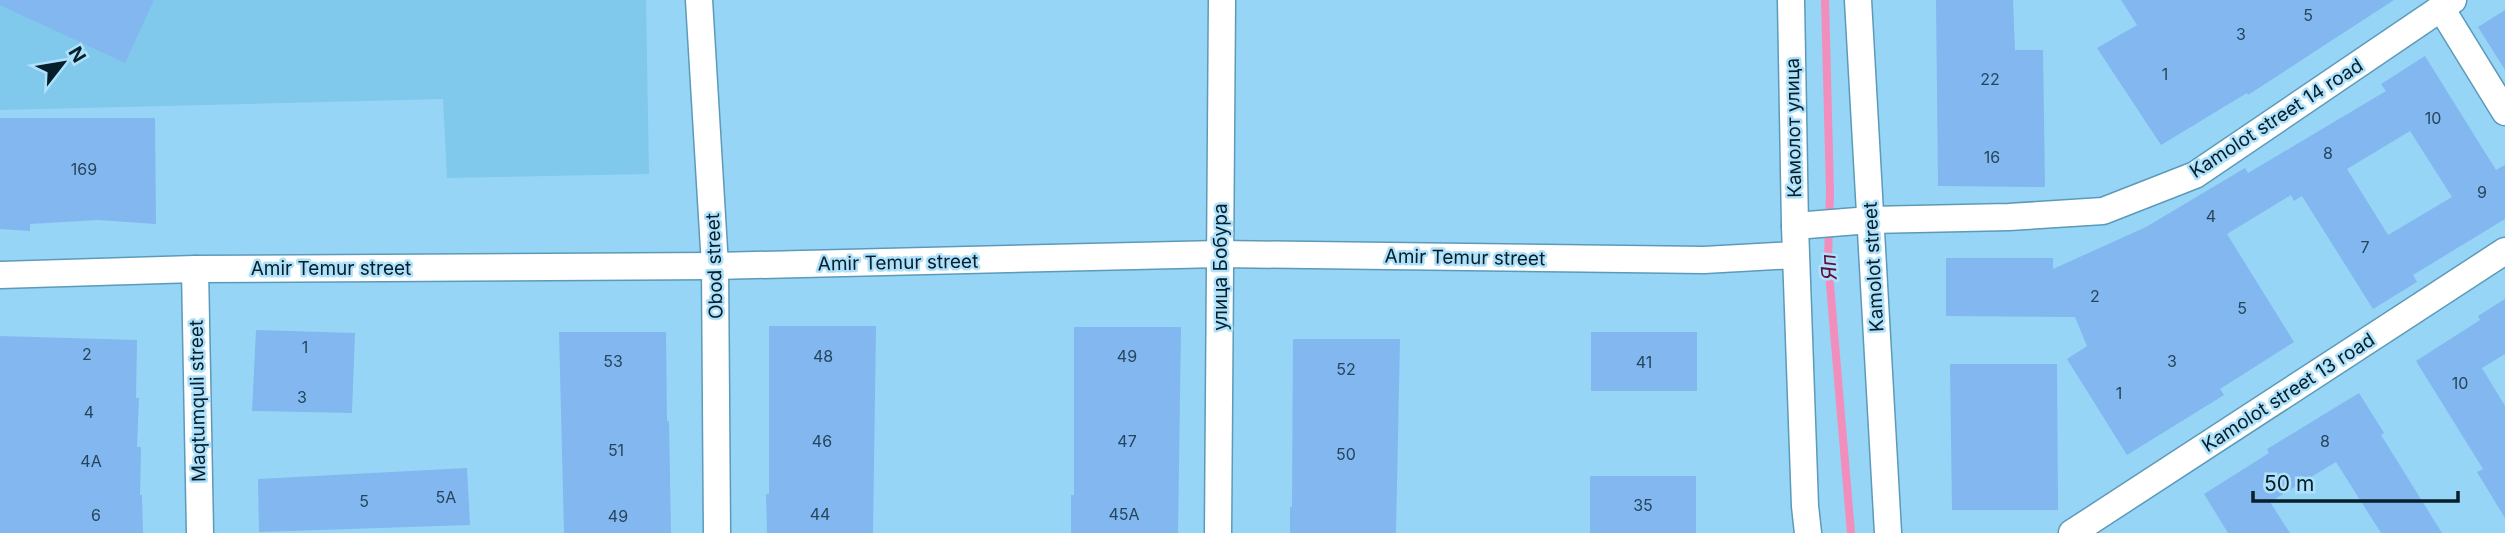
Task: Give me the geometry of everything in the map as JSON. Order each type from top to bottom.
[{"type":"street","name":"Obod street","points":[[699,0],[715,266],[717,533]]},
{"type":"street","name":"улица Бобура","points":[[1218,533],[1222,0]]},
{"type":"street","name":"Камолот улица","points":[[1791,0],[1804,225],[1796,255]]},
{"type":"street","name":"Kamolot street","points":[[1857,0],[1862,220],[1888,533]]},
{"type":"street","name":"Kamolot street 14 road","points":[[1804,225],[1862,220],[2008,217],[2103,211],[2195,175],[2447,4]]},
{"type":"street","points":[[2447,4],[2505,112]]},
{"type":"street","name":"Kamolot street 13 road","points":[[2072,533],[2505,251]]},
{"type":"street","name":"Amir Temur street","points":[[0,275],[195,269],[715,266],[1220,254],[1704,260],[1796,255]]},
{"type":"street","points":[[1796,255],[1808,533]]},
{"type":"street","name":"Maqtumquli street","points":[[195,269],[200,533]]},
{"type":"shaded area","points":[[0,0],[646,0],[649,174],[447,178],[443,99],[0,110]]},
{"type":"building","points":[[0,0],[154,0],[125,63],[0,5]]},
{"type":"building","points":[[1936,0],[2013,0],[2015,50],[2043,50],[2045,187],[1938,186]]},
{"type":"building","points":[[2121,0],[2394,0],[2248,95],[2247,93],[2161,145],[2097,48],[2137,25]]},
{"type":"building","points":[[2505,10],[2505,70],[2478,27]]},
{"type":"building","points":[[2425,56],[2496,170],[2505,165],[2505,219],[2413,275],[2417,282],[2373,309],[2302,196],[2294,201],[2291,195],[2227,234],[2294,342],[2220,389],[2224,395],[2127,455],[2067,359],[2087,346],[2075,317],[1946,316],[1946,258],[2053,258],[2053,269],[2146,227],[2245,168],[2248,173],[2386,91],[2381,84]],"holes":[[[2410,131],[2452,197],[2388,235],[2347,169]]]},
{"type":"building","points":[[0,118],[155,118],[156,224],[98,220],[30,224],[30,231],[0,229]]},
{"type":"building","points":[[2505,299],[2505,354],[2482,368],[2505,406],[2505,518],[2477,472],[2483,469],[2416,361],[2480,320],[2478,316]]},
{"type":"building","points":[[769,326],[876,326],[873,533],[767,533]]},
{"type":"building","points":[[1074,327],[1181,327],[1178,533],[1071,533],[1071,495],[1074,495]]},
{"type":"building","points":[[256,330],[355,333],[352,413],[252,411]]},
{"type":"building","points":[[559,332],[666,332],[671,533],[564,533]]},
{"type":"building","points":[[1591,332],[1697,332],[1697,391],[1591,391]]},
{"type":"building","points":[[0,336],[137,340],[137,447],[141,447],[140,495],[143,533],[0,533]]},
{"type":"building","points":[[1293,339],[1400,339],[1396,533],[1290,533]]},
{"type":"building","points":[[1950,364],[2057,364],[2058,510],[1952,510]]},
{"type":"building","points":[[2359,393],[2384,433],[2381,435],[2442,533],[2381,533],[2336,462],[2270,502],[2290,533],[2228,533],[2204,494],[2269,453],[2267,449]]},
{"type":"building","points":[[467,468],[470,525],[259,532],[258,479]]},
{"type":"building","points":[[1590,476],[1696,476],[1696,533],[1590,533]]},
{"type":"waterway","name":"Яп","points":[[1825,0],[1830,192],[1828,261],[1851,533]]}]
